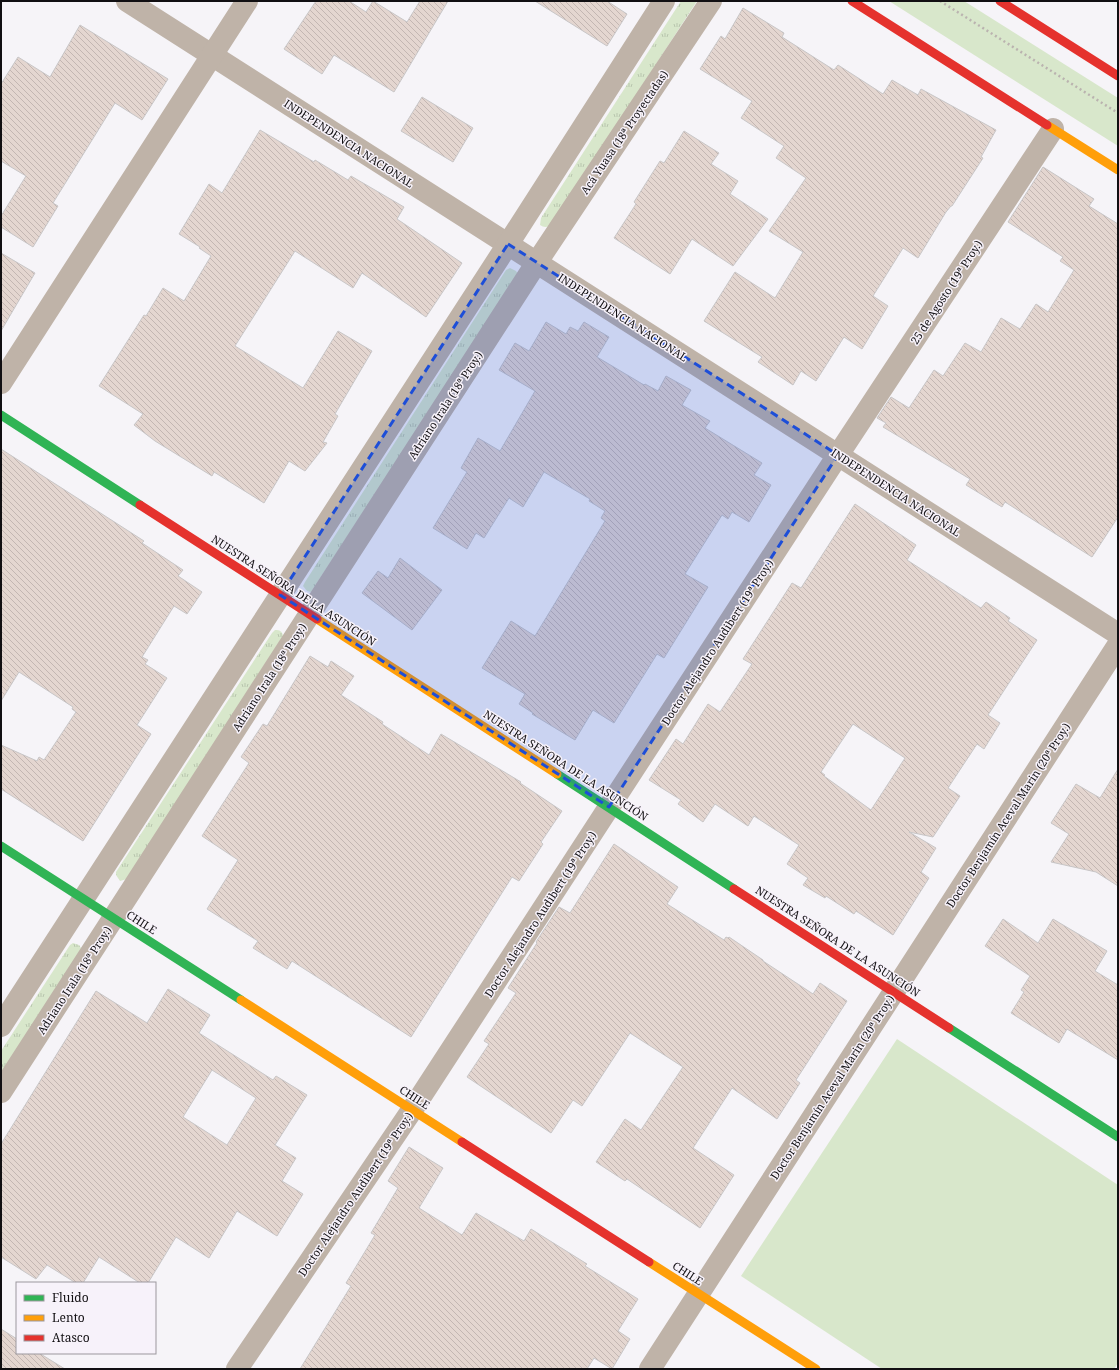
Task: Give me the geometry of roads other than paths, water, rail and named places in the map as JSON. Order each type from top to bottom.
[{"type":"street","name":"INDEPENDENCIA NACIONAL","points":[[127,1],[1118,634]]},
{"type":"street","points":[[1,383],[247,1]]},
{"type":"street","points":[[1,1026],[664,1]]},
{"type":"street","name":"Acá Yuasa (18ª Proyectadas)","points":[[537,262],[710,1]]},
{"type":"street","points":[[852,1],[1118,170]]},
{"type":"street","points":[[1000,1],[1118,76]]},
{"type":"street","name":"25 de Agosto (19ª Proy.)","points":[[838,455],[1054,129]]},
{"type":"street","name":"Adriano Irala (18ª Proy.)","points":[[1,1092],[537,262]]},
{"type":"street","name":"NUESTRA SEÑORA DE LA ASUNCIÓN","points":[[1,415],[1118,1137]]},
{"type":"street","name":"Doctor Alejandro Audibert (19ª Proy.)","points":[[237,1369],[412,1110],[838,455]]},
{"type":"street","name":"Doctor Benjamín Aceval Marin (20ª Proy.)","points":[[650,1369],[1118,645]]},
{"type":"street","name":"CHILE","points":[[1,846],[816,1369]]}]
